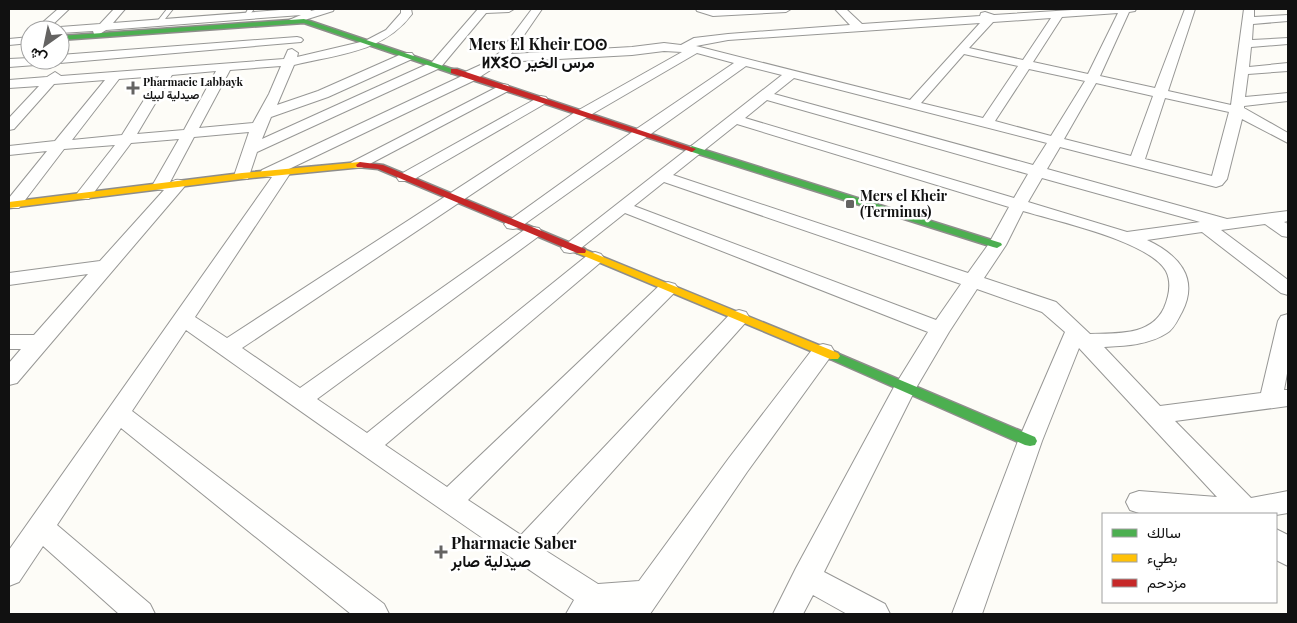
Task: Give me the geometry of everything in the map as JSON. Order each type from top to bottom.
[{"type":"street","points":[[51,20],[64,9]]},
{"type":"street","points":[[70,56],[99,31],[120,9]]},
{"type":"street","points":[[70,30],[99,31],[286,22],[329,9]]},
{"type":"street","points":[[9,84],[224,69],[289,62],[368,44],[398,26],[407,14],[406,9]]},
{"type":"street","points":[[251,149],[436,65],[484,10],[509,9]]},
{"type":"street","points":[[9,573],[183,318],[275,173],[469,76],[500,58],[537,9]]},
{"type":"street","points":[[701,9],[721,25],[859,28],[1122,10],[1092,80],[1018,205],[997,245],[940,329],[905,387],[788,614]]},
{"type":"street","points":[[226,348],[582,114],[689,48],[694,42],[721,25],[786,9]]},
{"type":"street","points":[[840,9],[859,28]]},
{"type":"street","points":[[976,9],[991,18]]},
{"type":"street","points":[[1136,162],[1190,9]]},
{"type":"street","points":[[70,36],[249,12],[305,15],[368,44],[640,133],[997,245]]},
{"type":"street","points":[[986,124],[1059,14]]},
{"type":"street","points":[[242,176],[262,121],[289,62],[305,15]]},
{"type":"street","points":[[500,58],[632,51],[664,47],[689,48],[793,73],[1211,182],[1218,181],[1238,106],[1248,15],[1288,18]]},
{"type":"street","points":[[913,104],[991,18]]},
{"type":"street","points":[[70,59],[297,40]]},
{"type":"street","points":[[1246,44],[1288,40]]},
{"type":"street","points":[[961,50],[1160,94],[1238,106],[1288,97]]},
{"type":"street","points":[[9,150],[190,134],[262,121],[408,56]]},
{"type":"street","points":[[513,224],[744,61]]},
{"type":"street","points":[[1242,71],[1288,67]]},
{"type":"street","points":[[9,377],[106,266],[169,185],[190,134],[224,69]]},
{"type":"street","points":[[9,126],[58,70]]},
{"type":"street","points":[[83,196],[127,139],[167,73]]},
{"type":"street","points":[[570,248],[793,73]]},
{"type":"street","points":[[11,205],[62,145],[114,77]]},
{"type":"street","points":[[357,165],[503,88]]},
{"type":"street","points":[[766,96],[1038,171],[1214,224],[1288,289]]},
{"type":"street","points":[[405,178],[541,100]]},
{"type":"street","points":[[1238,106],[1285,135]]},
{"type":"street","points":[[735,119],[1126,237],[1159,254],[1175,270],[1179,278],[1176,305],[1160,329],[1151,333],[1111,340],[1079,336]]},
{"type":"street","points":[[11,205],[242,176],[357,165],[380,167],[570,248],[823,351],[1030,441]]},
{"type":"street","points":[[661,176],[1049,307],[1248,512]]},
{"type":"street","points":[[623,206],[940,329]]},
{"type":"street","points":[[1126,237],[1214,224],[1288,216]]},
{"type":"street","points":[[1267,218],[1288,232]]},
{"type":"street","points":[[300,400],[533,232]]},
{"type":"street","points":[[367,446],[595,258]]},
{"type":"street","points":[[9,279],[106,266]]},
{"type":"street","points":[[449,502],[668,288]]},
{"type":"street","points":[[523,552],[739,317]]},
{"type":"street","points":[[183,318],[523,552],[587,606],[619,614]]},
{"type":"street","points":[[1155,415],[1279,400],[1288,320]]},
{"type":"street","points":[[967,614],[1030,441],[1079,336]]},
{"type":"street","points":[[9,342],[39,342]]},
{"type":"street","points":[[587,606],[640,604],[738,465],[823,351]]},
{"type":"street","points":[[118,412],[188,470],[374,614]]},
{"type":"street","points":[[1139,502],[1248,512],[1288,502]]},
{"type":"street","points":[[40,526],[140,614]]},
{"type":"street","points":[[1277,542],[1288,554]]},
{"type":"street","points":[[806,577],[875,614]]},
{"type":"lane","points":[[159,23],[170,9]]},
{"type":"traffic: fast","points":[[70,37],[304,21],[454,71]]},
{"type":"traffic: fast","points":[[692,149],[997,245]]},
{"type":"traffic: fast","points":[[834,356],[1030,441]]},
{"type":"traffic: slow","points":[[9,205],[242,176],[360,165]]},
{"type":"traffic: slow","points":[[581,251],[834,356]]},
{"type":"traffic: jam","points":[[454,71],[692,149]]},
{"type":"traffic: jam","points":[[360,165],[380,167],[581,251]]},
{"type":"place","name":"Pharmacie Labbayk صيدلية لبيك","points":[[133,88]]},
{"type":"place","name":"Mers el Kheir (Terminus)","points":[[850,204]]},
{"type":"place","name":"Pharmacie Saber صيدلية صابر","points":[[441,552]]},
{"type":"district","name":"Mers El Kheir ⵎⵔⵙ ⵍⵅⵉⵔ مرس الخير","points":[[538,53]]}]
